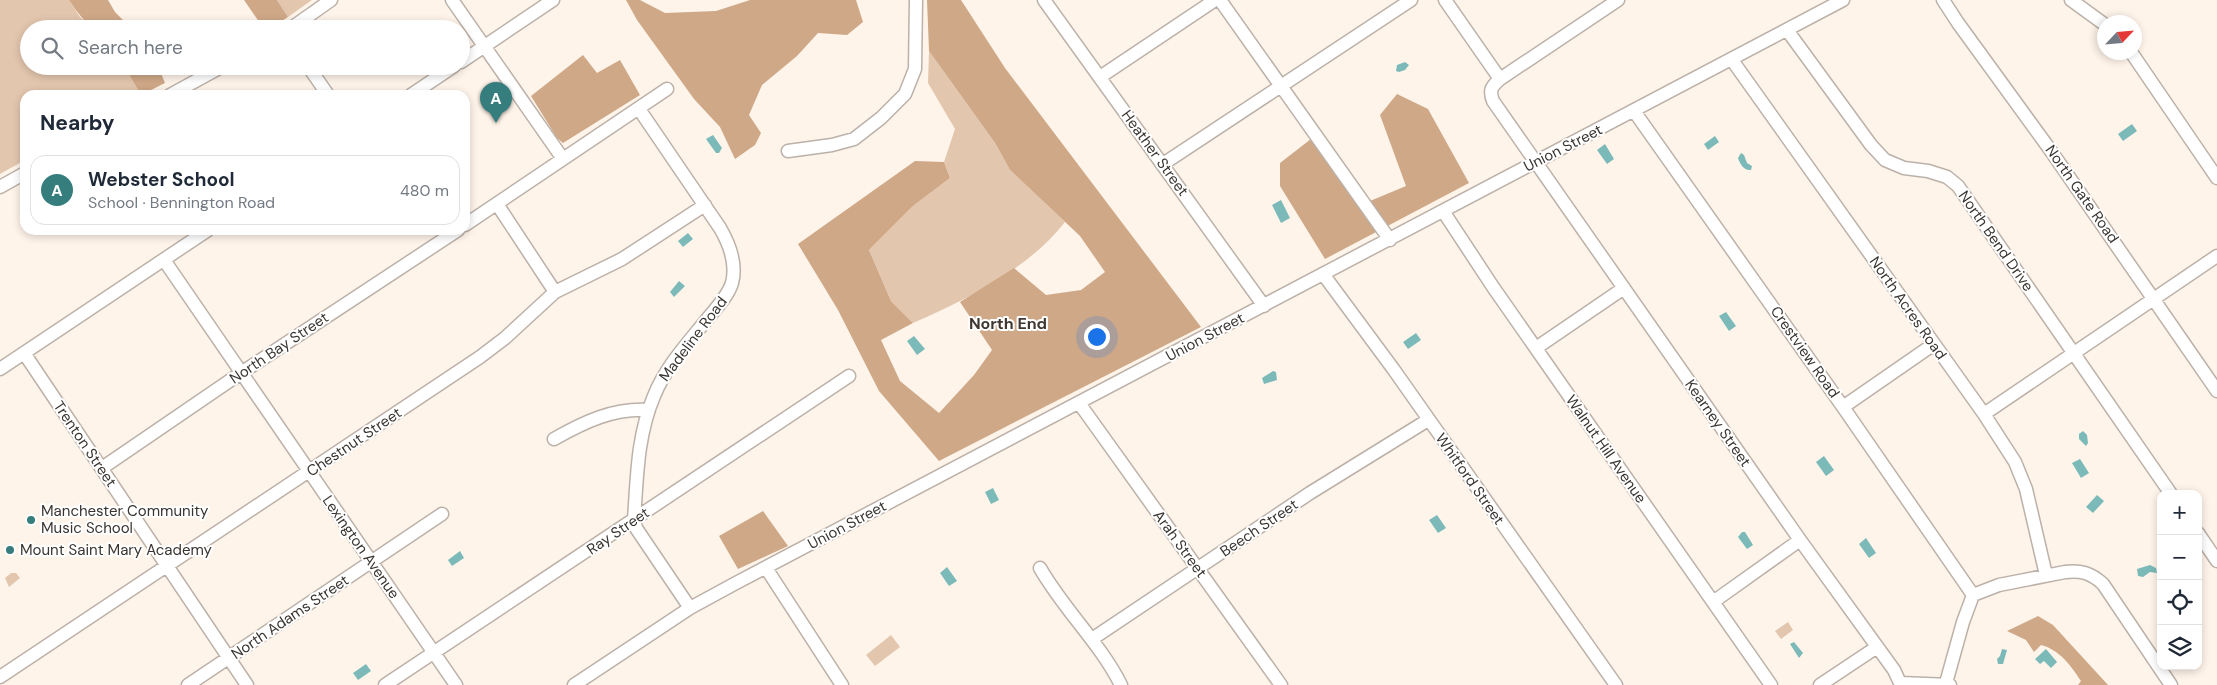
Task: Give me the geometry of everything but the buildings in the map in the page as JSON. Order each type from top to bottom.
[{"type":"street","points":[[303,20],[332,0]]},
{"type":"street","points":[[452,0],[466,20]]},
{"type":"street","points":[[470,56],[553,0]]},
{"type":"street","points":[[788,150],[832,145],[854,139],[881,118],[905,94],[915,69],[916,0]]},
{"type":"street","name":"Heather Street","points":[[1044,0],[1264,306]]},
{"type":"street","points":[[1100,77],[1215,0]]},
{"type":"street","points":[[1220,0],[1283,86],[1390,240]]},
{"type":"street","points":[[1163,164],[1411,0]]},
{"type":"street","points":[[1445,0],[1500,79],[1618,0]]},
{"type":"street","name":"Union Street","points":[[574,685],[690,608],[1843,0]]},
{"type":"street","name":"North Gate Road","points":[[1944,0],[1958,23],[2051,150],[2217,391]]},
{"type":"street","points":[[2071,0],[2097,19]]},
{"type":"street","points":[[470,25],[563,159]]},
{"type":"street","name":"North Bend Drive","points":[[1787,30],[1870,145],[1886,160],[1904,168],[1928,170],[1947,177],[1958,186],[2168,490]]},
{"type":"street","name":"North Acres Road","points":[[1732,60],[1984,414],[2015,462],[2026,489],[2046,575]]},
{"type":"street","points":[[2136,60],[2217,178]]},
{"type":"street","points":[[179,90],[206,75]]},
{"type":"street","points":[[314,75],[325,90]]},
{"type":"street","points":[[418,90],[441,75]]},
{"type":"street","name":"Kearney Street","points":[[1500,79],[1492,86],[1490,92],[1493,101],[1800,540],[1894,670],[1901,684]]},
{"type":"street","points":[[470,222],[667,90]]},
{"type":"street","name":"Madeline Road","points":[[634,520],[638,461],[648,410],[662,378],[722,300],[732,283],[733,274],[732,252],[726,237],[639,109]]},
{"type":"street","name":"Crestview Road","points":[[1634,111],[1973,595]]},
{"type":"street","points":[[0,187],[20,176]]},
{"type":"street","points":[[497,204],[555,292]]},
{"type":"street","name":"Chestnut Street","points":[[0,678],[487,352],[555,292],[622,260],[705,205]]},
{"type":"street","name":"Walnut Hill Avenue","points":[[1443,211],[1771,685]]},
{"type":"street","points":[[0,369],[201,235]]},
{"type":"street","name":"North Bay Street","points":[[102,468],[241,373],[450,235]]},
{"type":"street","points":[[1984,414],[2217,256]]},
{"type":"street","name":"Lexington Avenue","points":[[164,260],[456,685]]},
{"type":"street","name":"Whitford Street","points":[[1323,274],[1616,685]]},
{"type":"street","points":[[1536,348],[1624,288]]},
{"type":"street","points":[[1843,407],[1934,344]]},
{"type":"street","name":"Trenton Street","points":[[24,353],[247,685]]},
{"type":"street","name":"Ray Street","points":[[385,685],[849,376]]},
{"type":"street","name":"Arah Street","points":[[1079,403],[1281,685]]},
{"type":"street","points":[[554,439],[596,418],[626,410],[648,410]]},
{"type":"street","name":"Beech Street","points":[[1092,639],[1310,493],[1428,420]]},
{"type":"street","name":"North Adams Street","points":[[188,685],[442,514]]},
{"type":"street","points":[[634,520],[640,534],[690,608]]},
{"type":"street","points":[[2199,535],[2217,560]]},
{"type":"street","points":[[1713,602],[1800,540]]},
{"type":"street","points":[[766,568],[835,683]]},
{"type":"street","points":[[1040,568],[1051,587],[1092,639],[1121,685]]},
{"type":"street","points":[[1901,684],[1948,684],[1963,622],[1973,595],[1999,585],[2075,571],[2095,577],[2108,592],[2171,685]]},
{"type":"street","points":[[1820,685],[1877,647]]},
{"type":"shaded area","points":[[0,0],[69,0],[84,20],[20,20],[20,75],[129,75],[138,90],[20,90],[20,163],[0,174]]},
{"type":"shaded area","points":[[69,0],[108,0],[115,12],[123,20],[85,20]]},
{"type":"shaded area","points":[[244,0],[277,0],[288,17],[283,20],[258,20]]},
{"type":"shaded area","points":[[277,0],[312,0],[288,17]]},
{"type":"shaded area","points":[[626,0],[640,0],[665,13],[716,11],[750,0],[856,0],[863,22],[847,35],[818,33],[797,56],[762,85],[749,115],[761,133],[755,145],[735,159],[720,127],[694,99],[637,20]]},
{"type":"shaded area","points":[[927,0],[961,0],[1005,68],[1201,327],[939,461],[879,391],[838,310],[798,244],[915,161],[944,162],[950,178],[913,206],[869,250],[891,301],[913,323],[881,340],[900,381],[939,413],[974,375],[992,350],[960,302],[1014,268],[1046,295],[1081,290],[1105,272],[1080,236],[1010,170],[995,143],[929,51]]},
{"type":"shaded area","points":[[929,51],[995,143],[1010,170],[1065,222],[1033,255],[995,282],[913,323],[891,301],[869,250],[913,206],[950,178],[944,162],[955,129],[928,83]]},
{"type":"shaded area","points":[[583,55],[597,73],[620,60],[640,95],[563,143],[557,138],[531,96]]},
{"type":"shaded area","points":[[129,75],[162,75],[165,83],[151,90],[138,90]]},
{"type":"shaded area","points":[[1397,94],[1428,109],[1469,183],[1325,259],[1280,186],[1280,163],[1311,139],[1358,206],[1406,186],[1380,115]]},
{"type":"shaded area","points":[[763,511],[788,546],[738,569],[719,536]]},
{"type":"shaded area","points":[[11,573],[16,573],[20,578],[9,587],[5,578]]},
{"type":"shaded area","points":[[2038,616],[2053,625],[2108,685],[2078,685],[2081,681],[2069,664],[2054,651],[2041,645],[2034,652],[2026,640],[2007,631]]},
{"type":"shaded area","points":[[1788,622],[1793,630],[1781,639],[1775,631]]},
{"type":"shaded area","points":[[891,635],[900,647],[875,666],[866,655]]},
{"type":"water","points":[[1405,62],[1409,65],[1405,70],[1396,71],[1397,65]]},
{"type":"water","points":[[2132,124],[2137,131],[2123,141],[2118,134]]},
{"type":"water","points":[[713,135],[722,148],[719,153],[716,153],[706,139]]},
{"type":"water","points":[[1715,136],[1719,142],[1708,150],[1704,144]]},
{"type":"water","points":[[1605,144],[1614,159],[1607,164],[1597,150]]},
{"type":"water","points":[[1741,153],[1744,155],[1747,163],[1752,166],[1751,170],[1741,165],[1738,158]]},
{"type":"water","points":[[1281,200],[1290,218],[1281,223],[1272,205]]},
{"type":"water","points":[[688,233],[693,239],[683,247],[678,241]]},
{"type":"water","points":[[679,281],[685,286],[674,297],[670,292]]},
{"type":"water","points":[[1726,312],[1736,326],[1729,331],[1719,316]]},
{"type":"water","points":[[1416,333],[1421,340],[1408,349],[1403,342]]},
{"type":"water","points":[[914,336],[925,349],[917,355],[907,341]]},
{"type":"water","points":[[1273,371],[1276,372],[1277,380],[1264,384],[1262,378]]},
{"type":"water","points":[[2083,431],[2087,435],[2088,443],[2086,446],[2079,439],[2079,434]]},
{"type":"water","points":[[1824,456],[1834,470],[1826,476],[1816,462]]},
{"type":"water","points":[[2080,459],[2089,473],[2081,478],[2072,463]]},
{"type":"water","points":[[993,488],[999,500],[991,504],[985,492]]},
{"type":"water","points":[[2097,495],[2104,501],[2093,513],[2086,507]]},
{"type":"water","points":[[1437,515],[1446,528],[1438,533],[1429,520]]},
{"type":"water","points":[[1742,532],[1745,532],[1753,545],[1747,549],[1738,537]]},
{"type":"water","points":[[1866,538],[1876,553],[1869,558],[1859,544]]},
{"type":"water","points":[[460,551],[464,558],[452,566],[448,560]]},
{"type":"water","points":[[2150,565],[2156,568],[2157,573],[2150,572],[2143,577],[2138,576],[2137,569]]},
{"type":"water","points":[[947,567],[957,581],[949,586],[940,573]]},
{"type":"water","points":[[1794,642],[1803,653],[1799,658],[1790,644]]},
{"type":"water","points":[[2002,649],[2007,650],[2003,664],[1998,664],[1997,659]]},
{"type":"water","points":[[2046,649],[2057,662],[2051,668],[2044,661],[2040,664],[2035,659]]},
{"type":"water","points":[[366,664],[371,671],[358,680],[353,673]]},
{"type":"place","name":"Webster School","points":[[496,123]]},
{"type":"place","name":"Manchester Community Music School","points":[[31,520]]},
{"type":"place","name":"Mount Saint Mary Academy","points":[[10,550]]},
{"type":"district","name":"North End","points":[[1008,323]]}]
